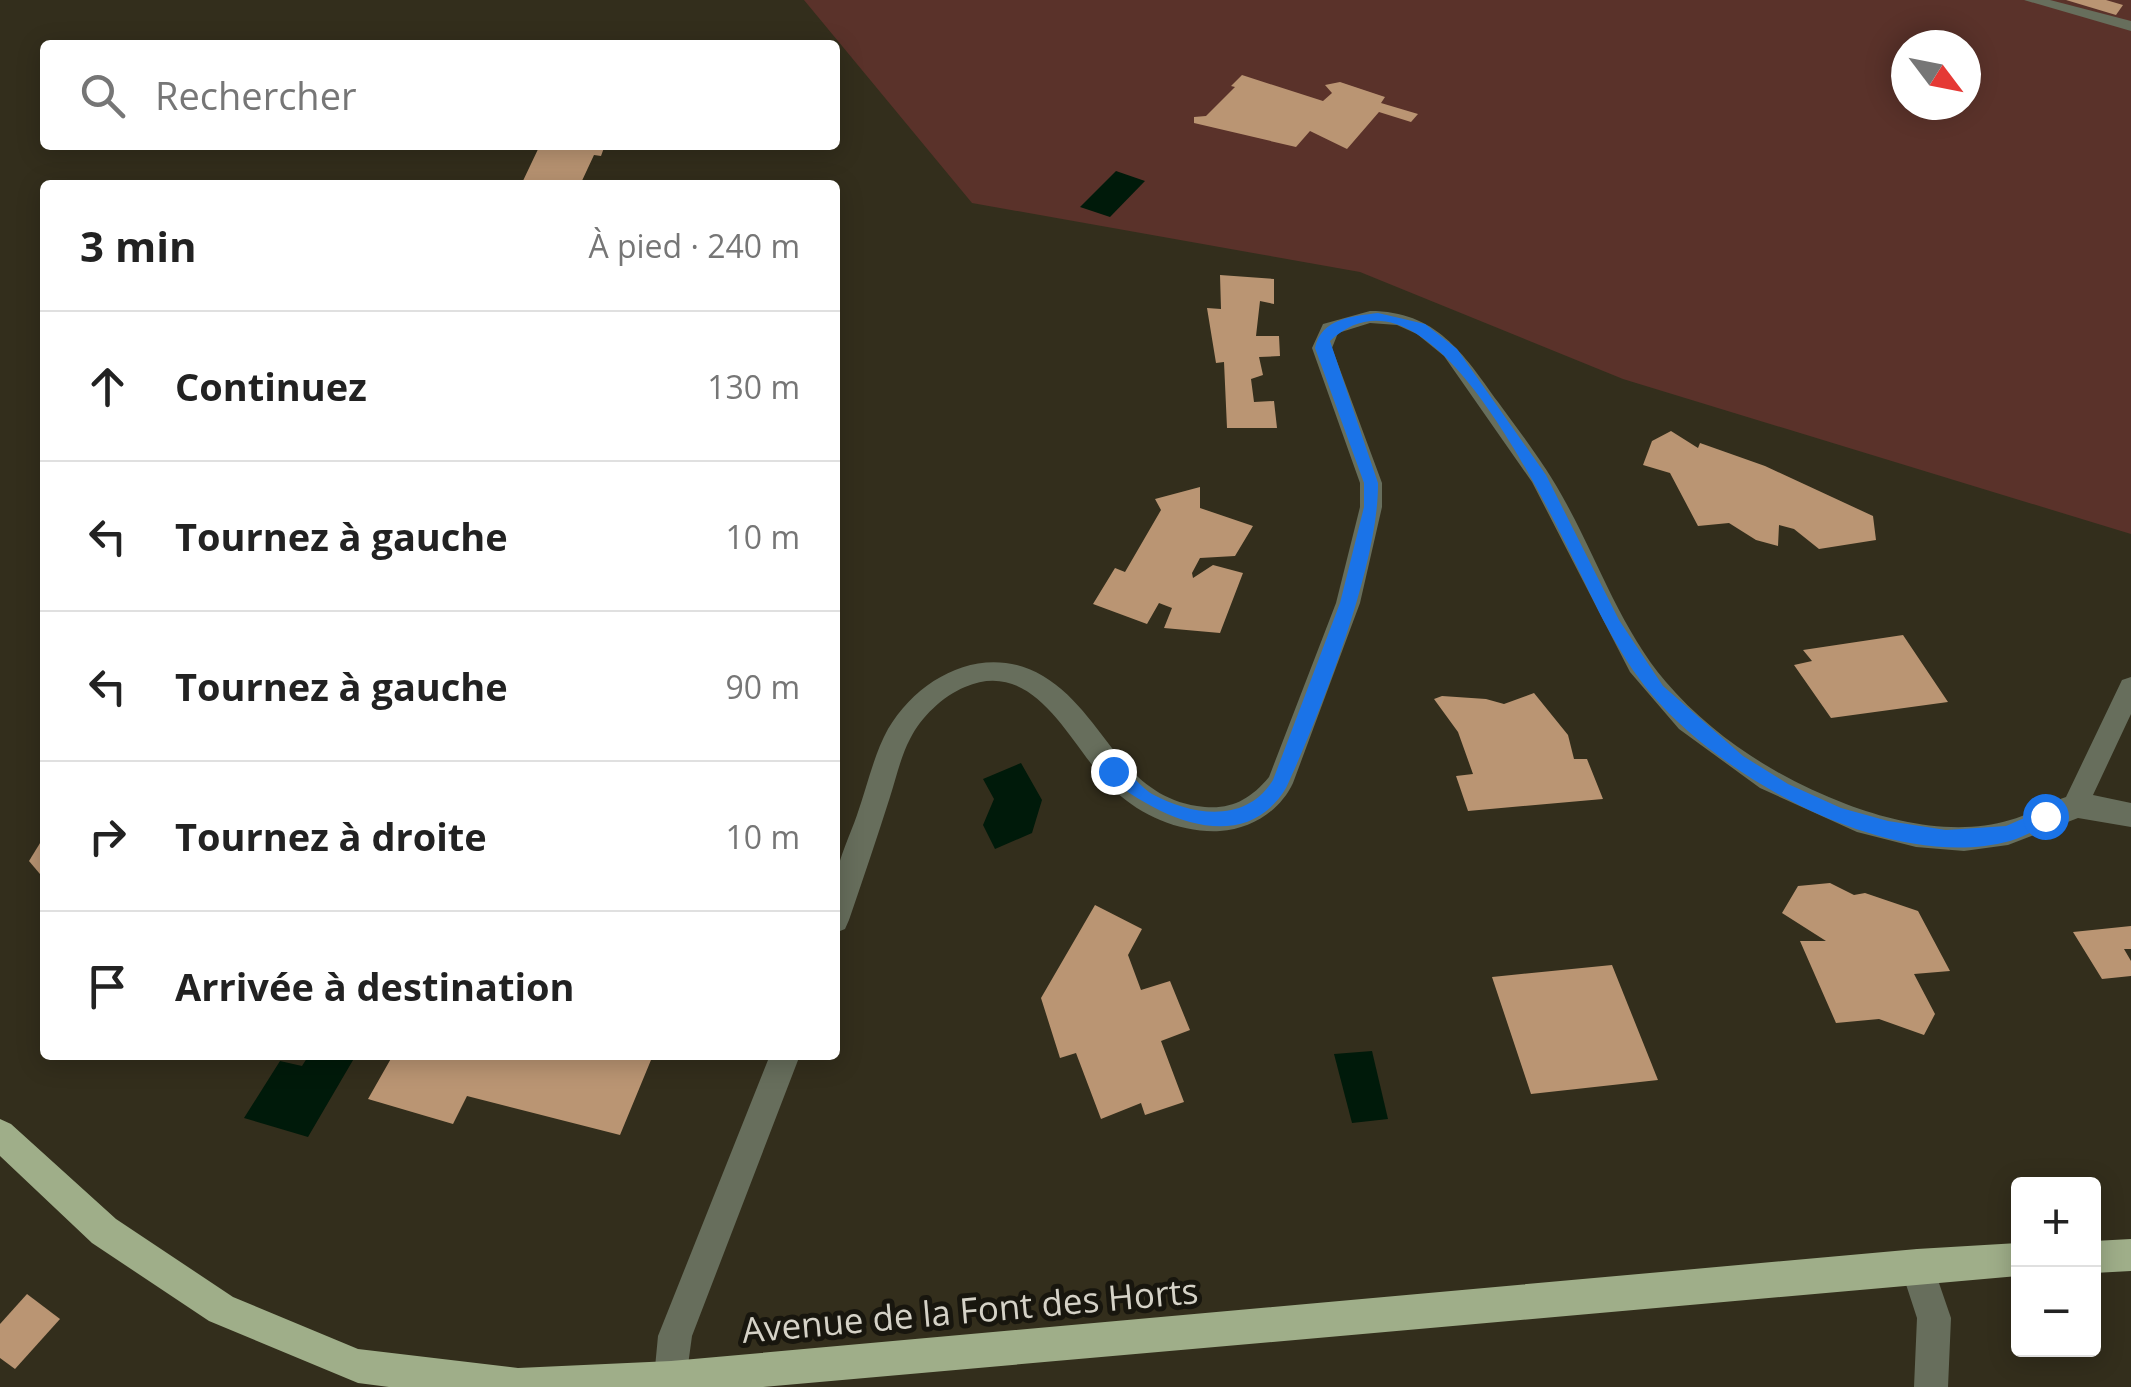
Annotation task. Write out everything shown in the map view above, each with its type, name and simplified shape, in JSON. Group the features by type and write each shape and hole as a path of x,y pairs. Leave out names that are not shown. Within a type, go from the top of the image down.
{"main road":[{"name":"Avenue de la Font des Horts","path":"0,1135 104,1231 221,1308 358,1366 518,1385 671,1378 2011,1260"},
{"path":"2101,1257 2131,1255"}],"street":[{"path":"2032,0 2131,26"},
{"path":"840,905 898,735 915,708 936,688 960,676 983,672 1035,683 1058,702 1127,786 1148,800 1220,822 1243,818 1269,802 1280,783 1348,603 1371,507 1371,483 1322,348 1330,330 1359,316 1421,327 1452,352 1541,478 1613,624 1658,690 1738,761 1782,789 1838,814 1888,829 1946,838 2008,834 2074,806 2131,814"},
{"path":"2074,806 2131,687"},
{"path":"671,1378 674,1336 783,1060"},
{"path":"1917,1266 1934,1318 1931,1387"}],"shaded area":[{"path":"804,0 2131,0 2131,534 1623,379 1360,272 972,203"},
{"path":"1116,171 1145,181 1110,217 1080,207"},
{"path":"1021,763 1042,800 1032,833 995,849 983,825 994,799 983,779"},
{"path":"1372,1051 1388,1119 1352,1123 1334,1054"},
{"path":"306,1060 353,1060 308,1137 244,1118 280,1061 302,1066"}],"building":[{"path":"2066,0 2106,0 2123,5 2116,15"},
{"path":"1242,75 1323,101 1332,93 1325,85 1340,82 1385,97 1381,103 1418,114 1411,122 1379,112 1347,149 1310,131 1296,147 1194,123 1194,117 1206,116"},
{"path":"538,150 603,150 601,156 594,155 582,180 523,180"},
{"path":"1220,275 1274,279 1274,304 1260,301 1256,336 1279,336 1280,356 1259,357 1263,375 1251,379 1254,402 1274,401 1277,428 1227,428 1224,362 1216,363 1207,308 1221,309"},
{"path":"1671,431 1698,448 1700,443 1765,466 1873,516 1876,540 1819,549 1794,529 1779,525 1778,546 1756,540 1729,523 1698,526 1670,473 1643,465 1652,441"},
{"path":"1200,487 1200,508 1253,526 1235,556 1200,558 1192,573 1193,578 1213,565 1243,573 1220,633 1164,628 1172,608 1159,603 1147,624 1093,604 1115,568 1125,572 1161,510 1155,499"},
{"path":"1903,635 1948,702 1831,718 1794,665 1812,661 1803,650"},
{"path":"1534,693 1568,735 1574,759 1587,759 1603,799 1468,811 1456,776 1473,774 1458,732 1434,699 1486,699 1504,704"},
{"path":"40,843 40,874 29,861"},
{"path":"1830,883 1854,895 1865,893 1918,911 1950,971 1914,974 1935,1014 1924,1035 1879,1019 1836,1023 1800,941 1826,941 1782,913 1798,886"},
{"path":"1095,905 1142,929 1128,955 1141,990 1170,981 1190,1030 1161,1041 1184,1102 1145,1115 1141,1103 1101,1119 1076,1053 1060,1058 1041,998"},
{"path":"2131,926 2131,949 2124,949 2131,961 2131,976 2102,979 2073,932"},
{"path":"1612,965 1658,1080 1531,1094 1492,977"},
{"path":"390,1060 651,1060 620,1135 467,1096 453,1124 368,1099"},
{"path":"27,1294 60,1319 15,1369 0,1358 0,1324"}],"route":[{"path":"1113,771 1148,800 1188,816 1220,822 1243,818 1269,802 1280,783 1348,603 1371,507 1371,483 1322,348 1330,330 1359,316 1400,320 1421,327 1452,352 1541,478 1613,624 1658,690 1738,761 1782,789 1838,814 1888,829 1946,838 2008,834 2045,816"}]}
